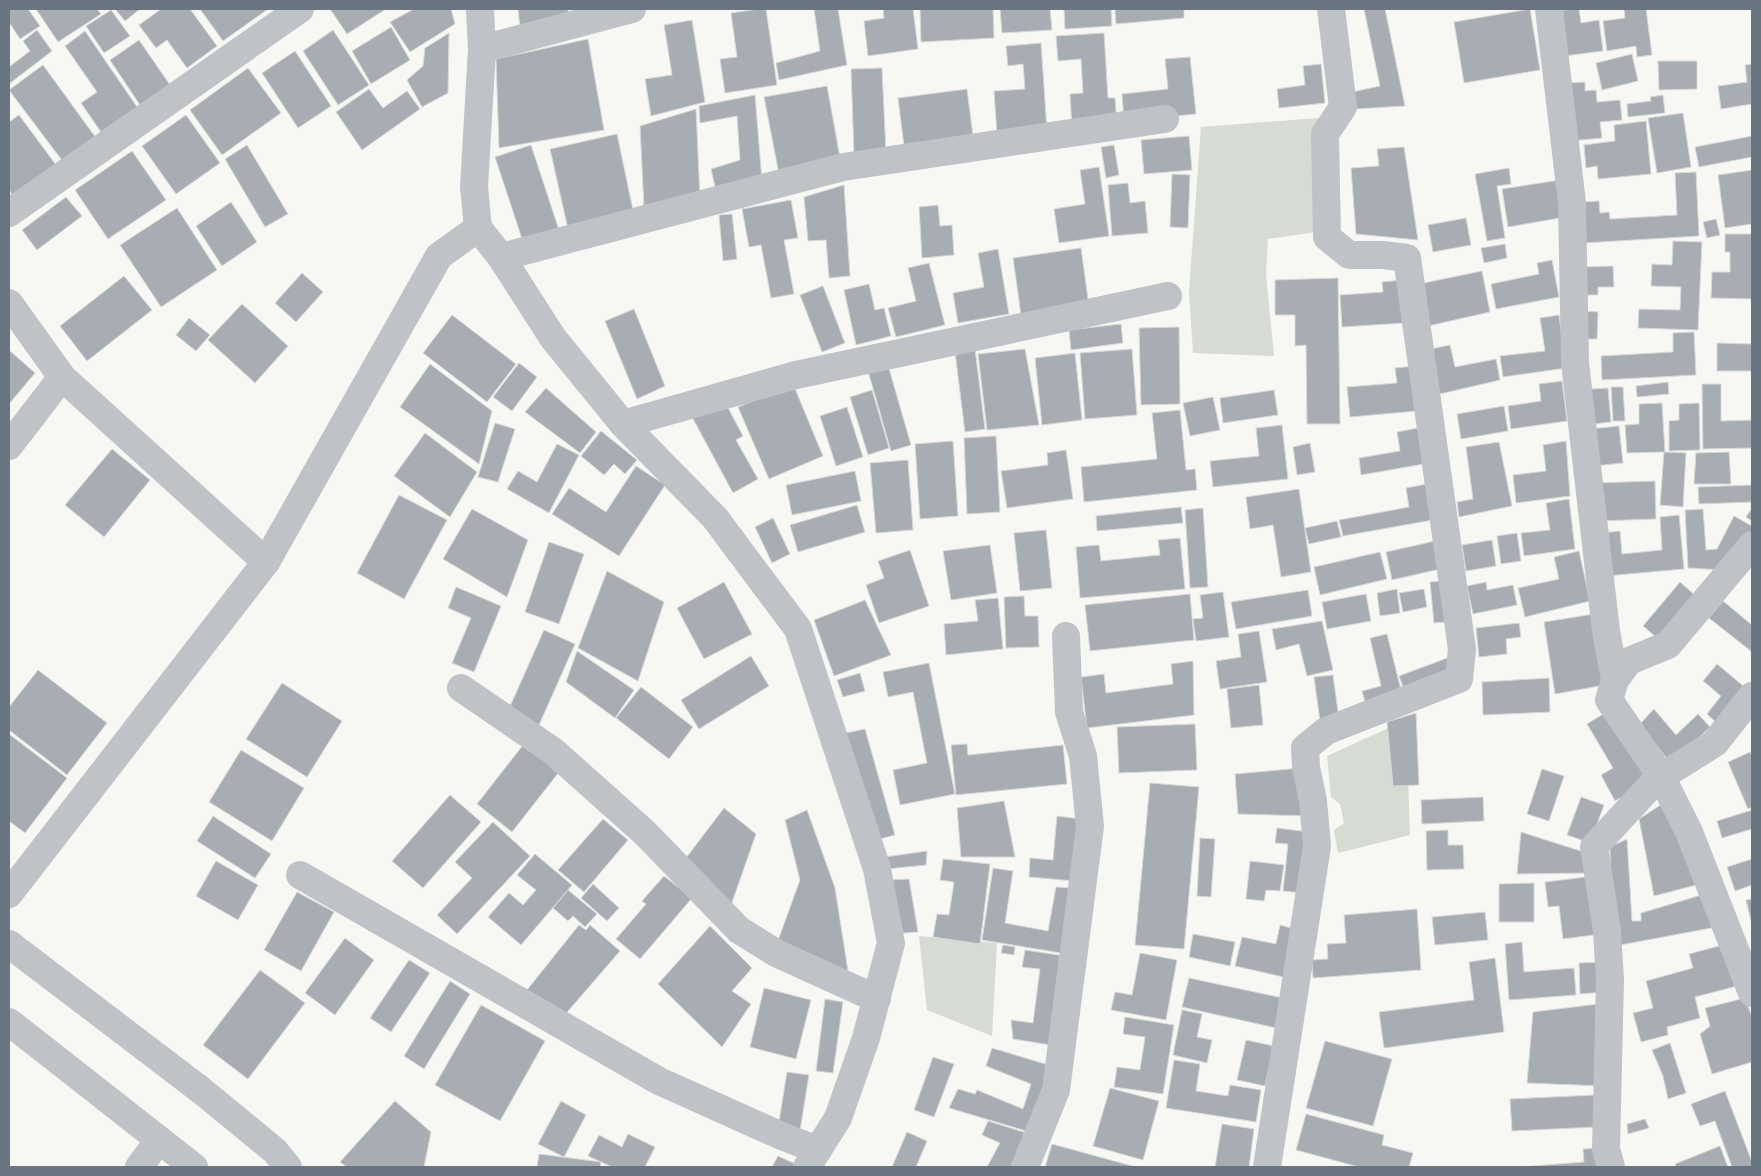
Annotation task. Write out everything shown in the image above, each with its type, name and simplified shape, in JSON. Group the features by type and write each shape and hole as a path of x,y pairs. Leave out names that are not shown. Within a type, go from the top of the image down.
{"street":[{"path":"9,213 300,9"},
{"path":"300,875 659,1081 784,1137 813,1158 838,1118 866,1038 891,943 877,870 798,629 715,518 624,424 553,338 501,257 478,228 474,187 482,49 480,9"},
{"path":"482,49 632,9"},
{"path":"1267,1167 1317,846 1313,800 1306,767 1305,748 1326,731 1459,679 1462,649 1407,258 1383,255 1349,256 1327,237 1325,134 1343,107 1331,9"},
{"path":"1549,9 1572,203 1575,363 1606,631 1615,680"},
{"path":"501,257 842,166 1164,119"},
{"path":"9,894 266,562 439,256 478,228"},
{"path":"624,424 796,375 1168,296"},
{"path":"9,303 62,377 266,562"},
{"path":"9,446 62,377"},
{"path":"1752,545 1668,645 1629,661 1615,680 1609,700 1661,776 1689,832 1752,993"},
{"path":"1025,1167 1056,1090 1090,826 1083,756 1069,712 1066,636"},
{"path":"461,688 553,751 645,832 739,930 776,953 877,999"},
{"path":"1611,1167 1606,1150 1609,960 1607,930 1594,847 1661,776 1714,742 1752,696"},
{"path":"9,944 202,1091 275,1151 288,1167"},
{"path":"9,1022 194,1167"},
{"path":"139,1167 160,1140"}],"shaded area":[{"path":"1319,118 1320,229 1310,233 1268,239 1266,274 1274,356 1193,353 1189,292 1201,127"},
{"path":"1406,720 1410,835 1338,853 1334,830 1344,823 1340,804 1331,797 1327,756"},
{"path":"919,936 997,943 992,1036 927,1010"}],"building":[{"path":"9,9 28,9 40,26 20,39 9,22"},
{"path":"36,9 97,9 101,14 58,42"},
{"path":"115,9 140,9 125,21"},
{"path":"161,9 190,9 217,46 187,68 167,40 156,48 139,25"},
{"path":"200,9 268,9 223,41"},
{"path":"330,9 386,9 347,34"},
{"path":"414,9 451,9 455,24 410,52 390,22"},
{"path":"518,9 568,9 569,22 520,28"},
{"path":"766,9 777,85 725,93 720,59 737,57 731,13"},
{"path":"814,9 838,9 847,65 779,80 776,63 820,51"},
{"path":"883,9 913,9 918,49 868,56 864,21 884,18"},
{"path":"920,9 993,9 994,38 921,42"},
{"path":"1000,9 1050,9 1052,30 1002,33"},
{"path":"1064,9 1111,9 1112,26 1065,29"},
{"path":"1115,9 1184,9 1184,18 1116,24"},
{"path":"1364,9 1385,9 1405,106 1355,109 1352,92 1380,86"},
{"path":"1530,9 1540,70 1464,83 1454,22"},
{"path":"1579,9 1581,23 1599,20 1603,51 1564,56 1557,11"},
{"path":"1624,9 1646,9 1652,55 1637,57 1636,46 1607,51 1603,21 1625,18"},
{"path":"111,10 130,36 104,53 86,26"},
{"path":"692,20 705,102 651,116 645,79 672,75 664,25"},
{"path":"391,27 410,60 371,84 352,51"},
{"path":"37,30 52,51 9,84 9,67 30,51 23,41"},
{"path":"333,30 369,85 338,105 303,51"},
{"path":"85,31 137,107 101,132 81,103 97,92 65,46"},
{"path":"449,33 448,93 422,107 407,80 423,66 425,48"},
{"path":"1104,33 1108,98 1115,98 1117,125 1072,128 1070,94 1083,93 1081,59 1058,61 1056,36"},
{"path":"588,39 604,130 499,148 496,59"},
{"path":"139,40 170,85 140,105 110,60"},
{"path":"1041,43 1047,131 997,135 994,91 1025,89 1023,64 1008,66 1006,46"},
{"path":"295,51 331,106 298,128 262,73"},
{"path":"1632,54 1638,81 1602,90 1596,63"},
{"path":"1190,57 1196,114 1124,121 1122,94 1168,89 1165,59"},
{"path":"1658,61 1697,61 1697,89 1659,90"},
{"path":"1321,64 1325,103 1279,108 1277,89 1305,85 1303,66"},
{"path":"1752,64 1752,104 1721,109 1718,86 1747,82 1745,65"},
{"path":"43,65 96,138 64,163 9,90"},
{"path":"248,68 281,113 222,155 190,110"},
{"path":"882,68 886,153 854,154 851,69"},
{"path":"1585,82 1585,91 1596,90 1597,102 1620,100 1622,120 1600,122 1602,138 1570,141 1566,83"},
{"path":"827,86 841,163 779,174 764,97"},
{"path":"369,89 383,108 407,91 420,109 362,150 336,112"},
{"path":"967,89 973,136 904,146 898,98"},
{"path":"755,95 762,181 716,191 711,169 740,160 737,116 700,123 699,106"},
{"path":"1663,95 1665,113 1628,117 1627,104 1651,101 1650,97"},
{"path":"696,109 700,198 644,208 640,126"},
{"path":"1683,113 1691,167 1657,173 1648,118"},
{"path":"19,115 59,169 16,200 9,190 9,122"},
{"path":"186,115 220,163 176,194 142,146"},
{"path":"1646,121 1651,174 1598,179 1597,166 1586,168 1584,145 1615,141 1614,125"},
{"path":"617,134 634,215 568,229 550,149"},
{"path":"1189,136 1192,170 1144,174 1141,140"},
{"path":"1752,136 1752,157 1699,167 1695,147"},
{"path":"247,145 288,214 265,227 225,159"},
{"path":"531,145 559,230 523,242 495,157"},
{"path":"1114,145 1119,175 1106,178 1101,147"},
{"path":"1404,147 1418,240 1356,234 1351,168 1379,166 1377,149"},
{"path":"132,151 166,200 108,239 75,190"},
{"path":"1099,167 1109,236 1059,243 1054,209 1085,204 1080,170"},
{"path":"1509,168 1511,184 1497,186 1505,238 1487,241 1475,174"},
{"path":"1752,170 1752,224 1725,228 1718,175"},
{"path":"1696,172 1699,236 1584,243 1582,202 1599,201 1600,213 1609,212 1610,219 1677,215 1675,173"},
{"path":"1172,174 1190,175 1188,228 1170,227"},
{"path":"1560,180 1566,217 1508,227 1502,189"},
{"path":"1128,183 1130,203 1145,201 1148,233 1112,236 1108,185"},
{"path":"844,185 850,276 829,278 826,240 808,241 804,197"},
{"path":"66,197 82,216 37,250 22,230"},
{"path":"791,200 798,238 784,240 794,294 771,298 761,245 749,247 742,209"},
{"path":"231,202 257,242 222,266 196,226"},
{"path":"938,205 940,226 952,225 954,255 922,258 919,207"},
{"path":"177,208 217,270 161,307 120,245"},
{"path":"732,214 737,259 723,261 719,215"},
{"path":"1466,218 1471,245 1433,252 1428,225"},
{"path":"1716,219 1720,235 1707,238 1703,222"},
{"path":"1725,234 1752,234 1752,299 1711,298 1712,272 1730,272 1730,252 1725,252"},
{"path":"1673,241 1702,242 1698,330 1638,328 1639,309 1680,310 1681,287 1651,286 1652,264 1672,265"},
{"path":"1505,244 1507,258 1484,263 1481,248"},
{"path":"1081,248 1089,306 1021,315 1013,258"},
{"path":"998,249 1009,314 958,323 953,293 984,287 978,253"},
{"path":"1552,260 1559,297 1496,309 1491,284 1539,274 1537,263"},
{"path":"929,263 945,325 896,337 888,308 916,301 908,268"},
{"path":"1613,266 1614,287 1598,287 1598,295 1583,295 1582,267"},
{"path":"1482,271 1490,312 1428,326 1419,284"},
{"path":"302,273 323,292 296,322 275,303"},
{"path":"124,276 152,310 87,361 60,326"},
{"path":"1338,278 1340,424 1307,424 1306,345 1295,346 1295,315 1275,315 1275,280"},
{"path":"1402,280 1405,323 1342,327 1340,295 1383,292 1382,282"},
{"path":"869,284 875,310 884,308 891,336 856,345 844,290"},
{"path":"823,286 845,343 822,352 800,295"},
{"path":"242,304 288,346 255,383 208,340"},
{"path":"634,309 665,386 637,399 605,321"},
{"path":"1583,311 1598,312 1597,339 1582,339"},
{"path":"452,315 516,364 487,402 423,353"},
{"path":"1559,315 1566,368 1503,377 1500,356 1545,351 1540,318"},
{"path":"189,318 210,335 196,351 176,335"},
{"path":"1121,324 1123,343 1071,350 1069,330"},
{"path":"1179,327 1180,404 1141,405 1139,328"},
{"path":"1694,332 1696,375 1602,380 1601,356 1673,352 1673,333"},
{"path":"1717,343 1752,344 1752,371 1717,371"},
{"path":"1450,345 1455,367 1496,359 1500,380 1440,394 1431,349"},
{"path":"975,349 985,429 965,432 955,352"},
{"path":"1025,349 1039,425 987,430 978,354"},
{"path":"1132,349 1137,415 1085,419 1080,353"},
{"path":"9,350 35,373 9,404"},
{"path":"1075,353 1082,420 1042,425 1035,358"},
{"path":"519,363 537,377 512,411 493,397"},
{"path":"430,364 492,411 479,464 400,407"},
{"path":"888,365 911,445 891,451 868,371"},
{"path":"1414,366 1417,411 1350,417 1347,387 1397,383 1395,368"},
{"path":"1562,381 1567,421 1511,429 1508,406 1541,401 1539,384"},
{"path":"1668,382 1669,394 1637,397 1636,386"},
{"path":"793,384 823,456 769,479 738,407"},
{"path":"1702,384 1721,384 1721,421 1752,420 1752,448 1703,449"},
{"path":"1611,387 1623,387 1625,421 1613,421"},
{"path":"546,388 596,432 580,453 525,412"},
{"path":"1608,388 1611,422 1593,424 1591,389"},
{"path":"872,390 889,448 868,455 850,397"},
{"path":"1274,390 1278,415 1223,423 1220,398"},
{"path":"1213,397 1220,430 1190,436 1183,403"},
{"path":"725,402 743,436 736,440 758,479 733,493 691,415"},
{"path":"1662,403 1665,452 1627,453 1625,425 1639,424 1639,404"},
{"path":"1699,403 1700,450 1669,451 1669,421 1679,420 1679,404"},
{"path":"1504,406 1508,431 1461,439 1457,414"},
{"path":"847,407 863,457 836,466 820,416"},
{"path":"1180,410 1186,470 1195,469 1197,490 1084,502 1081,467 1157,459 1152,413"},
{"path":"495,423 515,429 498,482 478,477"},
{"path":"1282,425 1288,479 1213,487 1210,461 1259,456 1256,428"},
{"path":"1619,426 1623,463 1594,466 1590,429"},
{"path":"1418,428 1424,464 1361,475 1359,458 1400,451 1397,432"},
{"path":"601,431 637,460 625,474 614,464 604,475 581,456"},
{"path":"425,433 477,472 450,517 394,476"},
{"path":"996,436 1000,512 967,514 964,438"},
{"path":"953,441 958,516 920,519 915,444"},
{"path":"1566,441 1570,496 1516,503 1513,475 1546,471 1543,445"},
{"path":"1499,442 1512,506 1459,517 1457,502 1473,499 1466,447"},
{"path":"1310,443 1315,472 1297,475 1293,447"},
{"path":"557,444 579,455 549,513 507,489 518,471 537,482"},
{"path":"112,449 150,480 104,537 65,505"},
{"path":"1066,450 1073,499 1007,508 1001,471 1048,465 1047,453"},
{"path":"1664,452 1686,453 1683,507 1660,505"},
{"path":"1729,452 1731,484 1694,484 1696,453"},
{"path":"908,460 913,530 876,533 870,463"},
{"path":"636,466 665,485 619,556 552,514 569,488 606,512"},
{"path":"855,471 861,501 792,515 786,485"},
{"path":"1655,481 1656,519 1597,521 1595,483"},
{"path":"1427,484 1433,520 1343,536 1339,520 1409,507 1406,488"},
{"path":"1752,485 1752,502 1699,504 1698,487"},
{"path":"1299,489 1311,572 1281,577 1273,525 1250,529 1246,497"},
{"path":"399,495 447,520 404,599 357,573"},
{"path":"1569,499 1575,549 1524,556 1521,533 1550,530 1546,503"},
{"path":"857,505 865,532 798,552 790,525"},
{"path":"1181,507 1183,523 1097,531 1096,516"},
{"path":"1203,508 1208,587 1190,588 1185,510"},
{"path":"1752,508 1752,521 1746,517"},
{"path":"472,509 528,540 507,597 443,559"},
{"path":"1703,509 1706,550 1717,549 1734,516 1752,526 1752,531 1724,570 1688,568 1685,510"},
{"path":"1679,515 1684,569 1606,576 1602,533 1620,531 1622,554 1662,550 1660,517"},
{"path":"773,518 790,554 772,563 755,527"},
{"path":"1337,521 1341,537 1309,544 1305,528"},
{"path":"1046,530 1052,588 1020,591 1014,533"},
{"path":"1517,533 1521,561 1501,564 1497,536"},
{"path":"1180,538 1185,589 1080,598 1076,547 1099,545 1101,561 1160,555 1158,540"},
{"path":"1492,540 1496,566 1466,571 1462,545"},
{"path":"1435,541 1440,569 1392,580 1386,552"},
{"path":"549,542 584,554 559,624 525,612"},
{"path":"990,545 997,593 951,600 943,551"},
{"path":"910,550 929,606 879,623 866,585 884,578 878,561"},
{"path":"1579,551 1590,601 1525,617 1518,588 1559,579 1554,557"},
{"path":"1380,552 1387,579 1320,595 1314,567"},
{"path":"607,571 664,602 638,681 578,648"},
{"path":"1441,581 1445,622 1434,623 1430,582"},
{"path":"724,582 752,634 704,659 677,608"},
{"path":"1486,582 1487,590 1513,585 1517,605 1473,614 1467,586"},
{"path":"1680,582 1698,598 1662,642 1643,626"},
{"path":"456,587 501,606 474,672 452,663 471,618 448,608"},
{"path":"1397,589 1400,613 1380,616 1377,593"},
{"path":"1424,589 1427,607 1403,612 1399,593"},
{"path":"1308,590 1312,616 1236,629 1231,602"},
{"path":"1223,592 1229,637 1196,641 1193,619 1203,618 1200,595"},
{"path":"1190,594 1194,640 1090,651 1085,605"},
{"path":"1366,594 1371,621 1327,629 1322,602"},
{"path":"1024,596 1025,616 1038,616 1039,647 1006,648 1004,597"},
{"path":"998,598 1003,649 946,655 944,624 978,621 975,600"},
{"path":"865,600 891,655 834,676 814,620"},
{"path":"1723,601 1752,625 1752,652 1709,618"},
{"path":"1594,614 1605,685 1555,694 1544,622"},
{"path":"1322,621 1333,670 1307,676 1299,644 1276,650 1272,629"},
{"path":"1519,623 1521,637 1506,639 1507,654 1479,657 1476,628"},
{"path":"544,630 575,644 539,725 508,711"},
{"path":"1259,631 1267,682 1220,689 1216,661 1241,657 1238,634"},
{"path":"1387,634 1402,694 1367,709 1362,691 1381,686 1370,638"},
{"path":"577,651 634,690 615,718 566,682"},
{"path":"751,656 769,686 699,729 681,700"},
{"path":"1450,657 1457,676 1406,695 1399,676"},
{"path":"1193,661 1194,715 1087,728 1081,677 1104,674 1106,693 1173,684 1171,664"},
{"path":"929,663 955,794 900,805 893,770 927,763 913,692 888,697 883,672"},
{"path":"1717,664 1748,690 1718,724 1707,714 1721,696 1703,681"},
{"path":"38,670 107,723 67,775 9,730 9,707"},
{"path":"860,673 865,691 843,697 837,680"},
{"path":"1333,675 1339,719 1320,721 1314,677"},
{"path":"1549,678 1550,712 1483,715 1482,682"},
{"path":"282,683 342,721 307,777 246,739"},
{"path":"1259,685 1263,725 1231,728 1227,689"},
{"path":"641,687 693,727 669,759 616,718"},
{"path":"1654,709 1676,735 1698,714 1710,727 1674,761 1668,760 1640,724"},
{"path":"1608,711 1648,781 1615,801 1601,775 1613,768 1587,724"},
{"path":"1416,713 1419,785 1393,786 1387,722"},
{"path":"1195,724 1197,770 1119,773 1117,727"},
{"path":"865,729 895,835 876,840 846,733"},
{"path":"9,734 67,778 25,833 9,821"},
{"path":"967,744 968,755 1063,745 1067,784 956,795 951,745"},
{"path":"523,745 559,772 512,832 477,804"},
{"path":"241,750 304,788 272,841 209,802"},
{"path":"1750,752 1752,757 1752,807 1748,809 1728,762"},
{"path":"1301,768 1309,816 1238,814 1235,774"},
{"path":"1542,769 1564,776 1549,821 1527,814"},
{"path":"1150,783 1199,787 1184,949 1135,945"},
{"path":"450,795 481,822 423,888 392,861"},
{"path":"1483,797 1484,821 1422,824 1421,800"},
{"path":"1581,797 1604,805 1590,843 1567,835"},
{"path":"1668,800 1704,883 1654,896 1639,819"},
{"path":"1004,801 1015,857 961,857 957,808"},
{"path":"724,808 756,834 729,911 686,858"},
{"path":"807,810 835,888 848,971 776,946 800,880 785,820"},
{"path":"1752,810 1752,829 1722,838 1717,821"},
{"path":"213,816 271,854 255,878 197,841"},
{"path":"1057,816 1080,819 1075,881 1029,877 1030,858 1053,860"},
{"path":"603,819 628,840 584,892 558,870"},
{"path":"493,822 530,856 457,934 437,915 472,878 455,862"},
{"path":"1277,828 1309,832 1302,893 1283,891 1288,844 1275,843"},
{"path":"1448,830 1448,845 1463,845 1464,869 1427,870 1426,831"},
{"path":"1521,832 1587,853 1587,873 1517,874"},
{"path":"1200,838 1215,839 1211,897 1197,896"},
{"path":"1627,839 1632,921 1641,921 1641,913 1708,893 1722,926 1615,946 1611,902 1610,847"},
{"path":"927,851 926,865 887,869 885,857"},
{"path":"535,854 572,885 521,945 488,917 509,893 523,905 536,890 517,875"},
{"path":"943,859 990,864 980,944 933,937 937,914 949,915 954,882 940,880"},
{"path":"1752,859 1752,885 1735,891 1727,867"},
{"path":"216,861 258,885 238,920 196,896"},
{"path":"1250,861 1284,865 1280,891 1266,890 1264,901 1246,899"},
{"path":"993,868 1013,871 1005,923 1048,931 1056,887 1073,888 1067,954 982,940"},
{"path":"664,876 692,898 640,959 616,939 646,904 642,901"},
{"path":"1594,876 1601,934 1563,939 1559,906 1548,907 1545,882"},
{"path":"909,879 918,932 903,933 890,880"},
{"path":"1534,883 1534,922 1499,922 1499,884"},
{"path":"593,884 619,908 607,921 581,898"},
{"path":"568,890 597,914 585,927 573,916 568,921 553,908"},
{"path":"297,892 334,912 301,971 264,950"},
{"path":"1752,899 1752,925 1746,900"},
{"path":"1417,909 1421,970 1313,978 1312,960 1328,959 1327,944 1346,943 1344,915"},
{"path":"1485,912 1488,940 1435,945 1432,917"},
{"path":"579,925 586,930 590,925 620,951 562,1018 527,990"},
{"path":"1280,925 1298,930 1288,978 1235,966 1242,937 1276,944"},
{"path":"710,926 752,968 732,991 751,1004 722,1047 658,984"},
{"path":"1193,934 1235,942 1230,966 1189,957"},
{"path":"345,938 374,960 335,1015 305,993"},
{"path":"1522,942 1524,972 1574,968 1576,995 1509,1000 1505,944"},
{"path":"1730,943 1741,985 1695,997 1700,1018 1667,1027 1668,1035 1641,1042 1633,1013 1653,1008 1646,981 1693,968 1689,954"},
{"path":"1003,945 1015,947 1014,955 1001,953"},
{"path":"1025,950 1065,956 1057,1046 1013,1039 1011,1020 1033,1023 1040,969 1022,967"},
{"path":"1140,953 1177,960 1166,1020 1111,1010 1115,992 1132,995"},
{"path":"1495,958 1504,1032 1384,1048 1379,1012 1474,1000 1469,962"},
{"path":"409,960 430,973 391,1032 370,1018"},
{"path":"1603,962 1604,992 1580,994 1579,963"},
{"path":"260,970 305,1003 248,1079 203,1045"},
{"path":"1189,978 1283,998 1276,1028 1182,1007"},
{"path":"450,981 470,994 424,1069 404,1056"},
{"path":"764,988 811,1000 796,1059 750,1047"},
{"path":"1745,998 1752,1017 1752,1062 1712,1074 1700,1034 1710,1026 1705,1008"},
{"path":"825,999 843,1002 833,1073 816,1071"},
{"path":"1598,1004 1602,1086 1527,1083 1533,1012"},
{"path":"481,1005 545,1041 500,1121 435,1085"},
{"path":"1182,1010 1202,1014 1197,1037 1212,1040 1207,1063 1173,1055"},
{"path":"1125,1017 1174,1025 1163,1094 1114,1087 1117,1067 1140,1070 1145,1037 1123,1034"},
{"path":"1246,1040 1274,1046 1265,1086 1237,1080"},
{"path":"1325,1041 1392,1059 1373,1126 1306,1108"},
{"path":"1670,1043 1686,1093 1668,1099 1663,1076 1652,1050"},
{"path":"992,1048 1052,1066 1033,1133 949,1108 958,1089 975,1094 977,1090 1023,1109 1031,1084 986,1066"},
{"path":"933,1057 954,1064 934,1117 914,1110"},
{"path":"1174,1060 1200,1064 1196,1091 1228,1096 1230,1085 1261,1090 1256,1122 1166,1108"},
{"path":"787,1072 809,1075 799,1137 777,1134"},
{"path":"1110,1088 1159,1101 1143,1160 1093,1146"},
{"path":"1725,1091 1752,1162 1752,1167 1732,1167 1715,1121 1700,1126 1691,1104"},
{"path":"1595,1095 1596,1127 1512,1131 1510,1099"},
{"path":"395,1101 431,1132 424,1167 347,1167 340,1162"},
{"path":"561,1101 586,1115 564,1157 538,1144"},
{"path":"1306,1114 1384,1135 1382,1145 1413,1153 1409,1167 1359,1167 1296,1150"},
{"path":"1645,1119 1649,1128 1628,1134 1627,1124"},
{"path":"988,1121 1033,1135 1018,1167 987,1167 1000,1143 982,1135"},
{"path":"1222,1124 1254,1129 1249,1167 1215,1167"},
{"path":"907,1132 927,1141 916,1167 892,1167"},
{"path":"628,1134 655,1147 645,1167 612,1167 588,1156 599,1135 622,1147"},
{"path":"1052,1144 1136,1167 1045,1167"},
{"path":"1720,1146 1728,1167 1676,1167 1675,1164"},
{"path":"1602,1148 1603,1167 1519,1167 1584,1162 1583,1149"},
{"path":"539,1154 601,1162 600,1167 537,1167"},
{"path":"778,1156 798,1165 797,1167 772,1167"}]}
